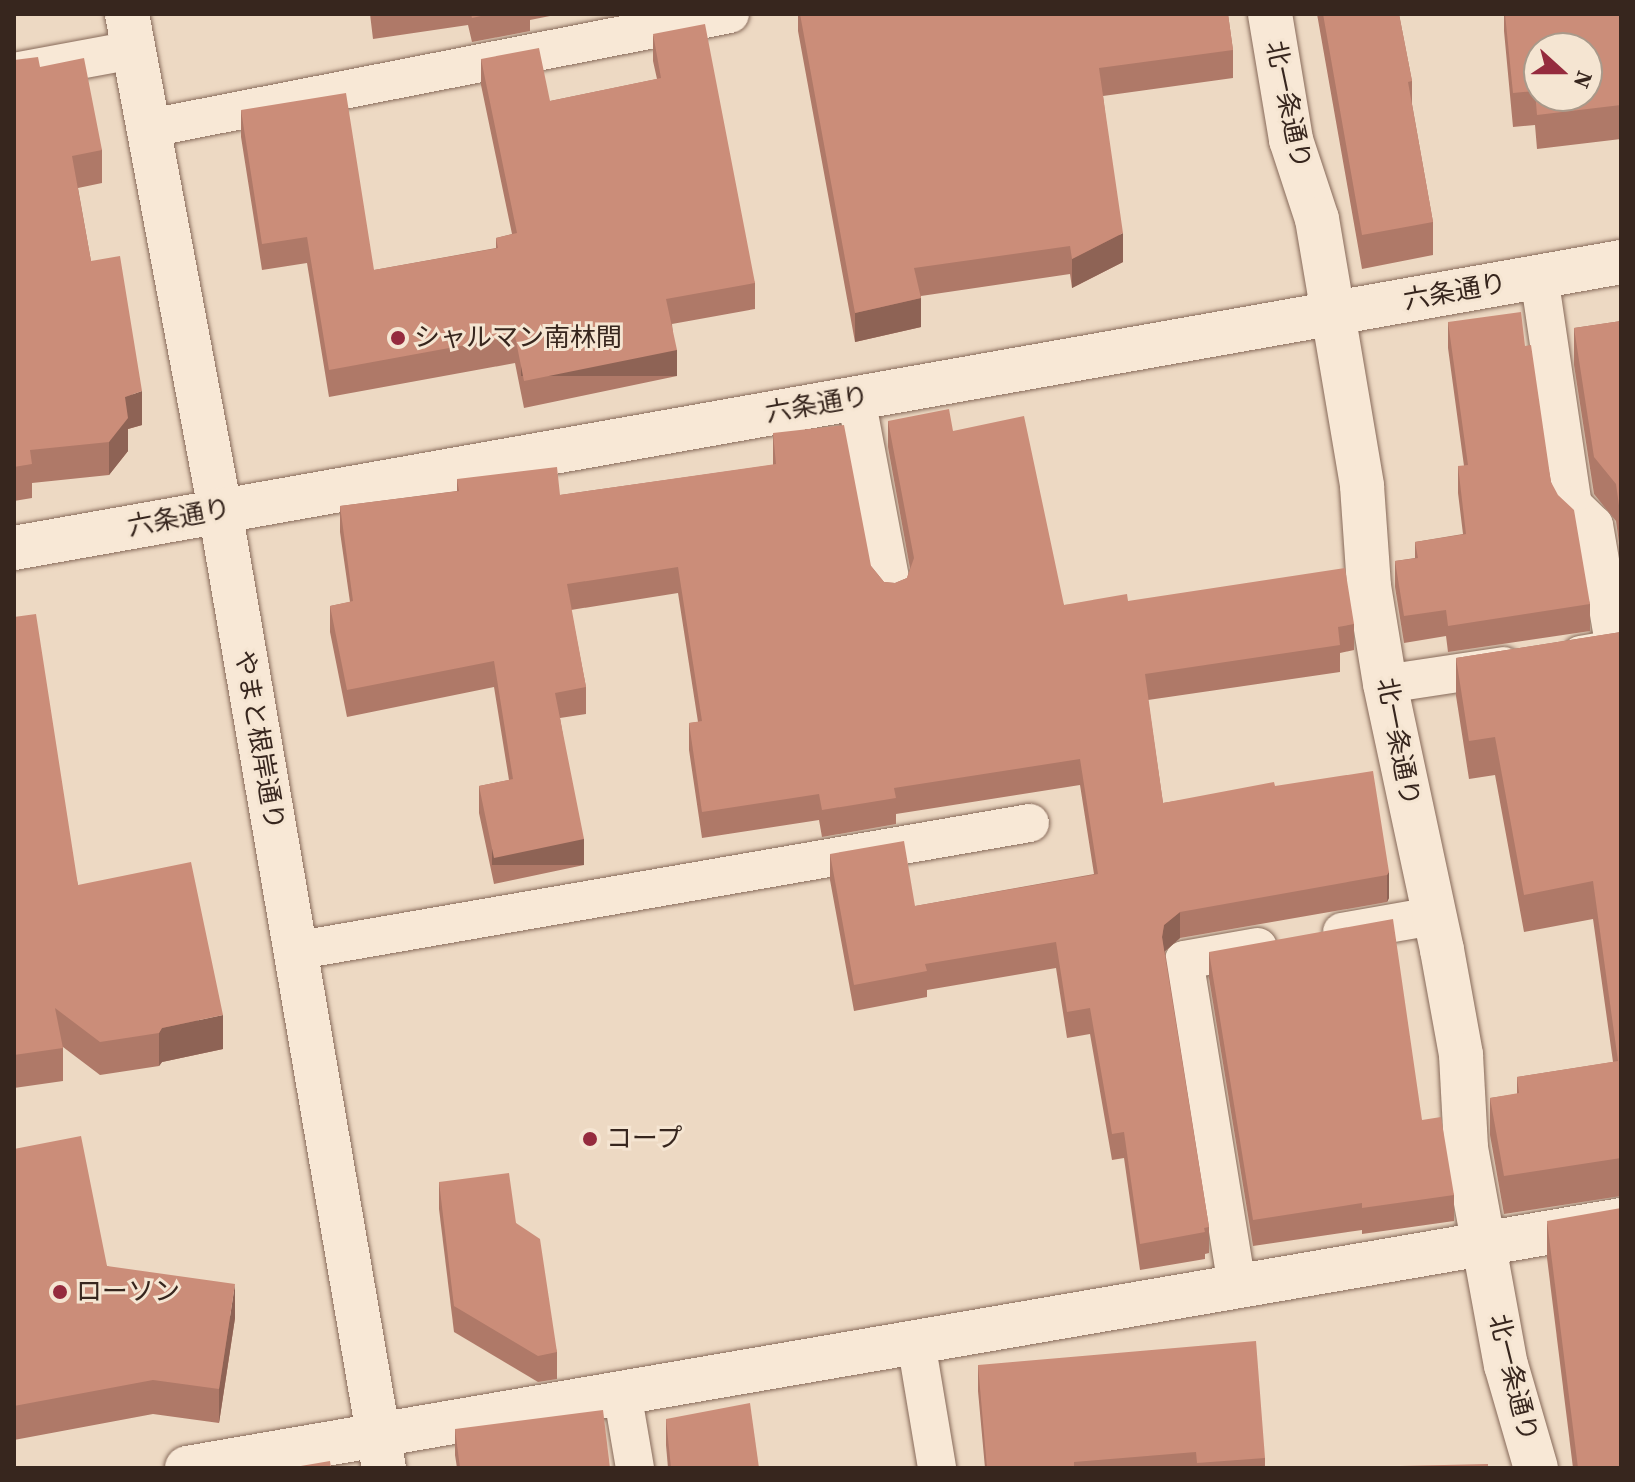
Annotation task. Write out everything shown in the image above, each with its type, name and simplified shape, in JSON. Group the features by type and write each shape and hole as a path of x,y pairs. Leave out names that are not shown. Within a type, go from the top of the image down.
{"street":[{"name":"北一条通り","path":"1270,14 1291,140 1317,219 1362,486 1369,586 1385,684 1461,1055 1466,1148 1506,1365 1536,1468"},
{"name":"やまと根岸通り","path":"130,32 220,510 381,1451"},
{"name":"六条通り","path":"14,548 1621,262"},
{"path":"187,1468 381,1451 622,1392 1621,1220"}],"lane":[{"path":"150,128 730,14"},
{"path":"14,72 130,32"},
{"path":"1385,684 1615,649 1594,525 1573,505 1539,276"},
{"path":"856,398 892,588"},
{"path":"294,951 1030,823"},
{"path":"1237,1286 1184,960 1433,916"},
{"path":"916,1342 937,1468"},
{"path":"622,1392 635,1468"}],"building":[{"path":"800,14 1228,14 1233,50 1099,68 1123,233 1072,259 1070,246 914,268 921,298 855,313"},
{"path":"1323,14 1399,14 1433,222 1362,235"},
{"path":"1505,14 1621,14 1621,105 1603,107 1603,32 1523,32 1523,92 1513,93"},
{"path":"705,24 755,283 666,299 677,350 524,381 515,336 329,370 307,237 262,244 241,110 346,93 374,270 498,248 496,238 517,233 481,59 539,48 550,101 661,78 653,34"},
{"path":"38,57 40,67 84,58 102,150 72,156 91,261 120,256 142,391 125,397 128,418 109,442 30,450 32,464 14,467 14,60"},
{"path":"1521,312 1525,346 1531,345 1551,482 1558,495 1574,510 1590,604 1448,626 1446,610 1404,616 1395,561 1418,558 1415,542 1466,534 1458,466 1468,465 1448,322"},
{"path":"1621,321 1621,520 1616,484 1594,457 1574,328"},
{"path":"949,409 953,431 1024,416 1064,605 1127,594 1128,601 1345,568 1354,624 1338,627 1340,645 1145,674 1163,803 1274,782 1275,786 1373,771 1389,872 1387,875 1180,912 1164,925 1162,937 1209,1227 1204,1228 1205,1232 1140,1244 1124,1132 1112,1134 1090,1008 1067,1012 1056,942 925,964 927,971 854,985 830,854 904,841 915,906 1098,874 1080,759 894,788 896,798 822,810 819,794 702,812 689,723 702,721 678,567 567,584 586,687 555,693 584,839 494,858 479,786 513,779 494,661 347,690 330,606 353,601 340,506 459,491 457,479 557,467 560,495 776,464 773,433 844,425 871,566 884,582 895,583 907,578 914,558 888,421"},
{"path":"36,614 78,885 191,862 223,1015 162,1028 159,1033 100,1042 55,1008 63,1048 14,1055 14,617"},
{"path":"1621,632 1621,1158 1504,1176 1490,1098 1519,1093 1517,1077 1618,1061 1593,881 1524,895 1495,737 1469,741 1456,658"},
{"path":"1393,919 1422,1120 1441,1117 1454,1195 1362,1208 1362,1203 1253,1220 1209,952"},
{"path":"81,1136 107,1266 235,1284 219,1389 153,1380 14,1406 14,1149"},
{"path":"509,1173 516,1223 540,1239 557,1352 538,1356 454,1306 439,1182"},
{"path":"1621,1208 1621,1468 1578,1468 1547,1221"},
{"path":"1256,1341 1265,1458 1197,1463 1196,1452 1074,1462 1074,1468 987,1468 978,1365"},
{"path":"750,1403 759,1468 671,1468 666,1419"},
{"path":"603,1410 610,1468 460,1468 455,1429"},
{"path":"330,1461 331,1468 289,1468"},
{"path":"1488,1464 1488,1468 1400,1468 1400,1466"}],"place":[{"name":"シャルマン南林間","path":"398,338"},
{"name":"コープ","path":"590,1139"},
{"name":"ローソン","path":"60,1292"}]}
